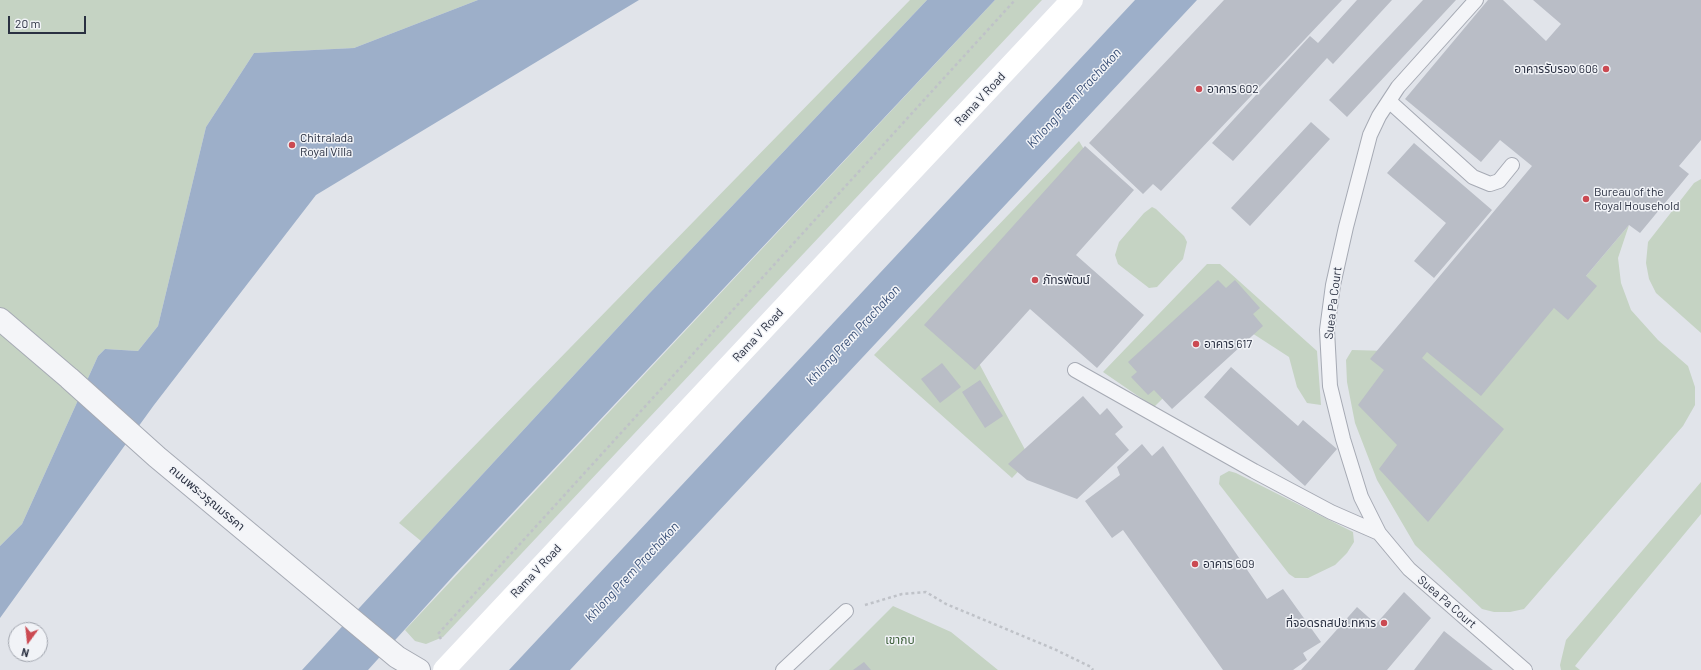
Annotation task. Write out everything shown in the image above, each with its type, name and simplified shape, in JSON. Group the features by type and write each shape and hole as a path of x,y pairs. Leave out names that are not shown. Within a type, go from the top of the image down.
{"main road":[{"name":"Rama V Road","path":"444,670 1072,0"}],"street":[{"name":"ถนนพระวรุณมรรคา","path":"0,319 69,378 157,457 396,656 419,670"}],"lane":[{"name":"Suea Pa Court","path":"1476,0 1398,87 1370,136 1359,175 1333,284 1327,330 1330,386 1343,440 1361,497 1379,533 1409,569 1525,670"},
{"path":"1389,101 1474,177 1490,184 1499,181 1512,165"},
{"path":"1075,370 1317,504 1379,533"},
{"path":"783,670 846,611"}],"path":[{"path":"442,642 438,634 1015,0"},
{"path":"846,611 902,594 926,592 946,604 1054,649 1091,667 1093,670"}],"green space":[{"path":"0,0 478,0 354,48 254,53 206,127 158,326 138,351 105,349 98,356 22,524 0,546"},
{"path":"910,0 927,0 646,297 421,541 399,523"},
{"path":"995,0 1042,0 443,637 426,644 415,641 405,630"},
{"path":"1079,141 1091,161 965,337 1030,459 1012,478 874,355"},
{"path":"1701,179 1701,333 1656,293 1649,279 1646,263 1648,242 1694,183"},
{"path":"1152,207 1156,209 1184,236 1187,242 1183,259 1157,287 1149,288 1118,264 1115,255 1119,242 1144,213"},
{"path":"1629,225 1618,258 1621,283 1631,310 1658,340 1688,366 1695,387 1695,405 1683,426 1524,609 1510,612 1494,612 1482,609 1415,545 1377,480 1355,423 1347,382 1346,360 1352,350 1427,352 1554,308 1586,276"},
{"path":"1207,264 1220,264 1317,351 1321,405 1307,403 1297,387 1289,357 1238,324 1154,407 1103,372"},
{"path":"1229,471 1236,473 1353,532 1354,542 1347,553 1335,565 1308,578 1295,578 1289,574 1219,484 1220,476"},
{"path":"1701,482 1701,514 1575,666 1580,670 1561,670 1560,665 1566,640"},
{"name":"เขากบ","path":"893,606 951,632 998,670 829,670"}],"water":[{"path":"478,0 639,0 316,195 154,405 0,618 0,546 22,524 98,356 105,349 138,351 158,326 206,127 254,53 354,48"},
{"path":"927,0 995,0 455,574 368,670 302,670 646,297"},
{"name":"Khlong Prem Prachakon","path":"1135,0 1197,0 570,670 509,670"}],"building":[{"name":"อาคาร 602","path":"1224,0 1342,0 1161,191 1153,184 1143,194 1089,143"},
{"path":"1357,0 1392,0 1333,64 1327,58 1233,161 1212,143 1310,36 1318,43"},
{"path":"1423,0 1456,0 1347,117 1329,100"},
{"name":"Bureau of the Royal Household","path":"1488,0 1503,0 1546,41 1561,24 1533,0 1701,0 1701,140 1679,166 1689,174 1640,233 1629,225 1586,276 1597,286 1568,320 1554,308 1481,396 1427,352 1422,358 1504,429 1428,522 1379,469 1397,445 1358,405 1384,370 1370,359 1532,166 1500,140 1481,162 1405,99"},
{"path":"1311,122 1330,139 1250,226 1231,208"},
{"path":"1414,143 1492,210 1434,278 1414,261 1446,223 1387,173"},
{"name":"ภัทรพัฒน์","path":"1085,146 1134,190 1076,255 1144,315 1097,368 1030,309 975,370 924,325"},
{"name":"อาคาร 617","path":"1218,280 1226,288 1235,280 1260,308 1253,314 1263,326 1172,409 1154,390 1148,395 1131,377 1137,372 1128,362"},
{"path":"942,363 961,387 940,403 921,379"},
{"path":"1231,367 1298,426 1303,420 1337,449 1305,486 1204,397"},
{"path":"980,380 1003,416 985,428 962,392"},
{"path":"1083,396 1100,415 1107,408 1123,427 1115,434 1129,450 1077,499 1027,480 1008,464"},
{"name":"อาคาร 609","path":"1142,444 1152,456 1163,446 1267,599 1283,589 1321,642 1303,653 1307,660 1293,670 1223,670 1123,530 1112,538 1085,501 1120,475 1117,467"},
{"path":"1404,592 1431,618 1387,670 1301,670 1357,607 1376,624"},
{"path":"1444,631 1493,670 1414,670"},
{"path":"864,662 871,670 853,670"}],"place":[{"name":"อาคารรับรอง 606","path":"1606,69"},
{"name":"อาคาร 602","path":"1199,89"},
{"name":"Chitralada Royal Villa","path":"292,145"},
{"name":"Bureau of the Royal Household","path":"1586,199"},
{"name":"ภัทรพัฒน์","path":"1035,280"},
{"name":"อาคาร 617","path":"1196,344"},
{"name":"อาคาร 609","path":"1195,564"},
{"name":"ที่จอดรถสปช.ทหาร","path":"1384,623"}]}
